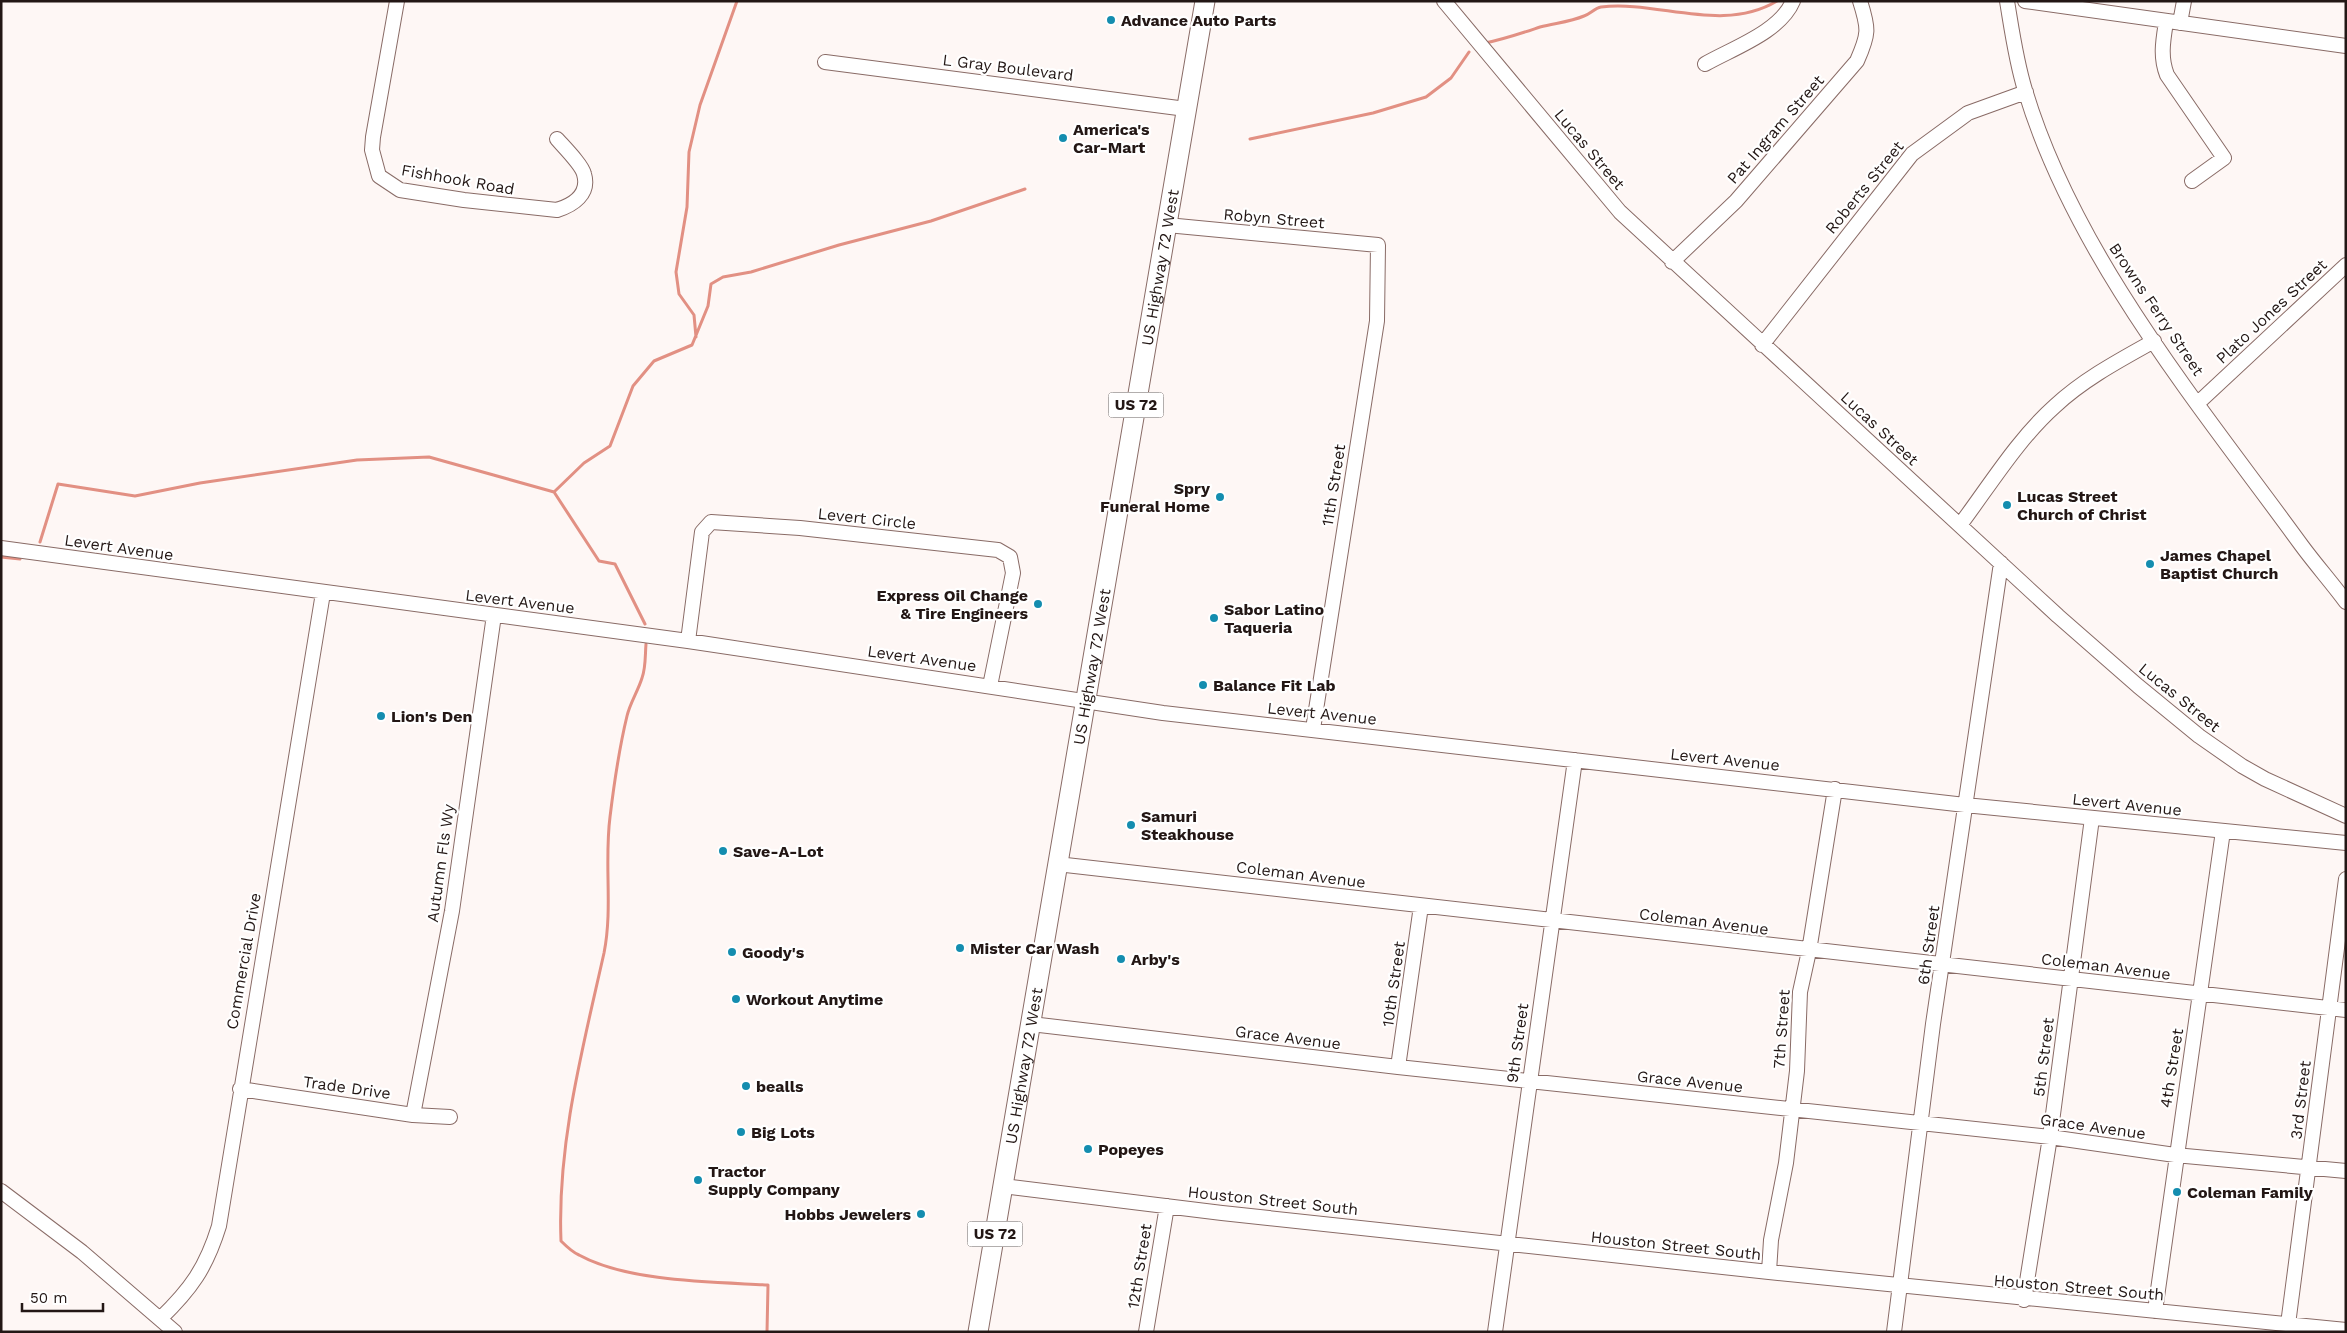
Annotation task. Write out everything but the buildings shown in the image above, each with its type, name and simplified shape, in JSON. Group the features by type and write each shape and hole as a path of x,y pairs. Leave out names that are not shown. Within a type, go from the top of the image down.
{"highway":[{"name":"US Highway 72 West","path":"978,1332 1205,1"}],"street":[{"name":"Fishhook Road","path":"397,1 372,150 374,164 379,176 400,190 464,200 557,210 569,206 580,198 585,186 584,172 557,139"},
{"name":"Lucas Street","path":"1444,1 1600,190 1672,262 2001,563 2138,686 2199,736 2265,779 2346,816"},
{"path":"1705,64 1777,24 1789,10 1793,1"},
{"name":"Pat Ingram Street","path":"1672,262 1736,201 1857,61 1867,37 1868,24 1860,1"},
{"name":"Browns Ferry Street","path":"2007,1 2017,60 2026,92 2058,175 2080,222 2106,268 2154,341 2322,574 2345,600"},
{"path":"2024,1 2346,46"},
{"path":"2184,1 2162,50 2162,63 2167,75 2224,158 2192,181"},
{"name":"L Gray Boulevard","path":"824,62 1186,108"},
{"name":"Roberts Street","path":"1762,345 1912,154 1968,113 2026,92"},
{"name":"Robyn Street","path":"1167,225 1378,245"},
{"name":"11th Street","path":"1313,729 1377,321 1378,245"},
{"name":"Plato Jones Street","path":"2198,403 2346,265"},
{"path":"1960,525 2037,423 2056,404 2100,372 2154,341"},
{"name":"Levert Circle","path":"688,641 702,532 711,522 800,528 998,550 1010,557 1013,573 990,686"},
{"name":"Levert Avenue","path":"1,548 688,641 1163,714 1313,729 1965,805 2346,843"},
{"name":"6th Street","path":"1894,1332 1920,1123 2001,563"},
{"name":"Commercial Drive","path":"160,1319 186,1293 201,1273 212,1250 219,1226 323,593"},
{"name":"Autumn Fls Wy","path":"413,1115 452,911 494,615"},
{"name":"9th Street","path":"1495,1332 1575,760"},
{"name":"7th Street","path":"1769,1272 1771,1240 1786,1163 1797,1072 1800,992 1809,951 1835,789"},
{"name":"5th Street","path":"2024,1300 2050,1137 2092,818"},
{"name":"4th Street","path":"2155,1312 2175,1155 2223,830"},
{"name":"Coleman Avenue","path":"1058,864 1809,951 2346,1010"},
{"name":"3rd Street","path":"2288,1328 2346,880"},
{"name":"10th Street","path":"1398,1067 1421,906"},
{"name":"Grace Avenue","path":"1031,1024 1398,1067 2050,1137 2175,1155 2346,1171"},
{"name":"Trade Drive","path":"240,1090 413,1115 450,1118"},
{"name":"Houston Street South","path":"1003,1186 1167,1206 2024,1300 2155,1312 2288,1328 2346,1330"},
{"path":"1,1191 82,1252 175,1332"},
{"name":"12th Street","path":"1146,1332 1167,1206"}],"waterway":[{"path":"696,337 694,315 679,294 676,272 687,207 689,152 700,105 737,1"},
{"path":"1485,43 1579,18 1601,7 1623,6 1712,16 1734,15 1756,10 1777,1"},
{"path":"1250,139 1373,113 1426,97 1451,78 1469,52"},
{"path":"554,492 584,463 610,446 633,386 654,361 692,345 708,306 711,284 723,277 751,272 839,245 931,221 1025,189"},
{"path":"40,542 58,484 135,496 200,483 357,460 429,457 554,492 599,561 615,564 645,624"},
{"path":"1,557 20,559"},
{"path":"646,644 643,674 627,716 613,792 608,834 607,936 580,1060 567,1132 563,1168 561,1241 576,1254 621,1271 671,1279 768,1285 767,1332"}],"place":[{"name":"Advance Auto Parts","path":"1111,20"},
{"name":"America's Car-Mart","path":"1063,138"},
{"name":"Spry Funeral Home","path":"1220,497"},
{"name":"Lucas Street Church of Christ","path":"2007,505"},
{"name":"James Chapel Baptist Church","path":"2150,564"},
{"name":"Express Oil Change & Tire Engineers","path":"1038,604"},
{"name":"Sabor Latino Taqueria","path":"1214,618"},
{"name":"Balance Fit Lab","path":"1203,685"},
{"name":"Lion's Den","path":"381,716"},
{"name":"Samuri Steakhouse","path":"1131,825"},
{"name":"Save-A-Lot","path":"723,851"},
{"name":"Mister Car Wash","path":"960,948"},
{"name":"Goody's","path":"732,952"},
{"name":"Arby's","path":"1121,959"},
{"name":"Workout Anytime","path":"736,999"},
{"name":"bealls","path":"746,1086"},
{"name":"Big Lots","path":"741,1132"},
{"name":"Popeyes","path":"1088,1149"},
{"name":"Tractor Supply Company","path":"698,1180"},
{"name":"Coleman Family","path":"2177,1192"},
{"name":"Hobbs Jewelers","path":"921,1214"}]}
